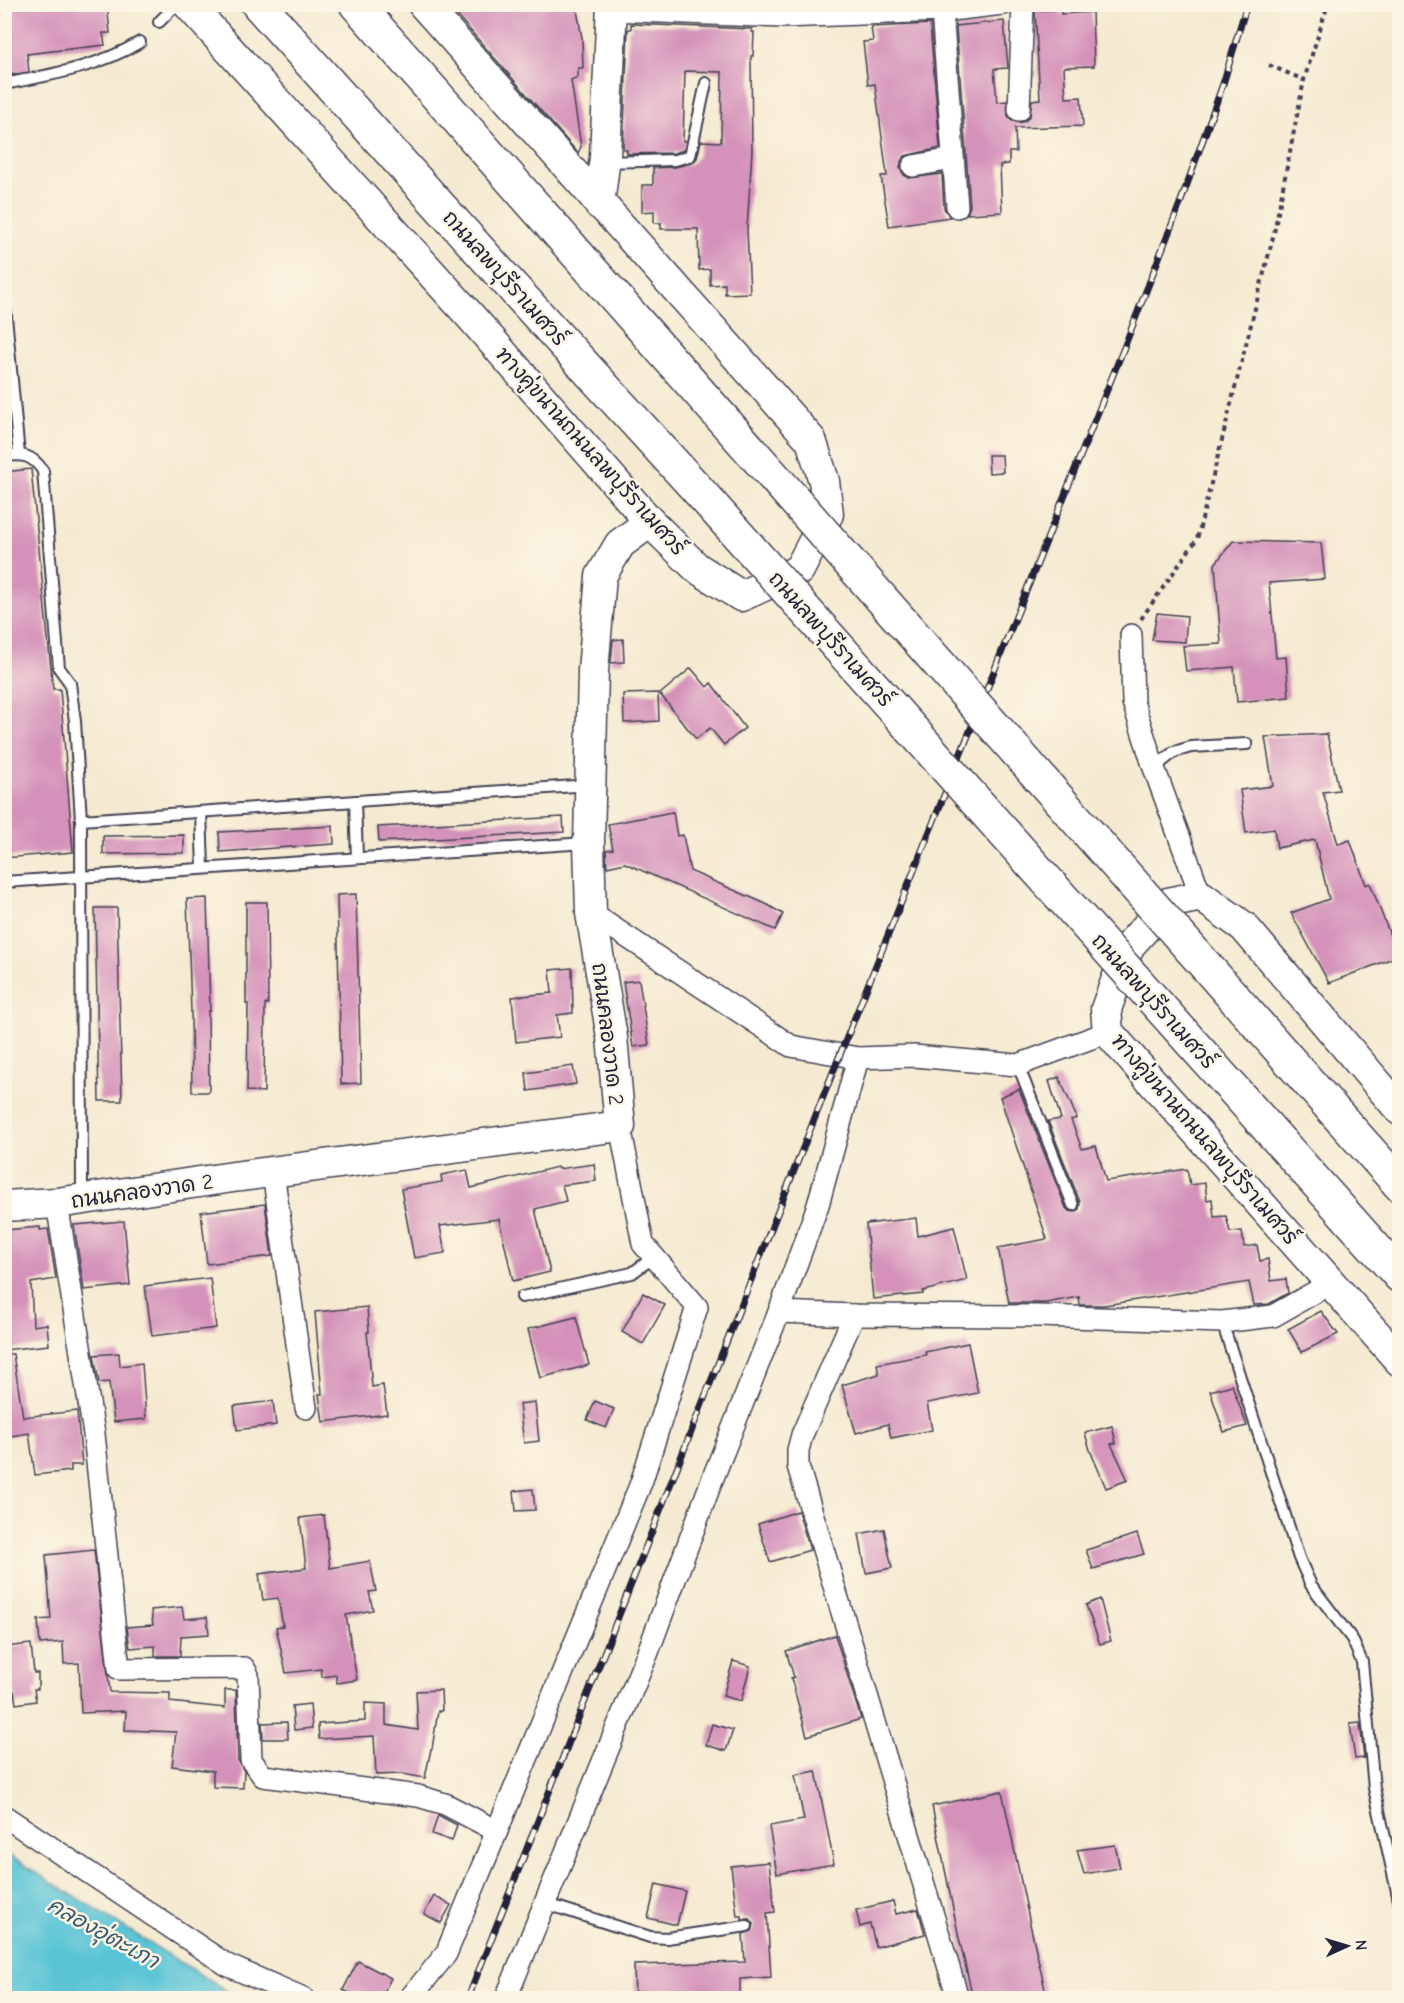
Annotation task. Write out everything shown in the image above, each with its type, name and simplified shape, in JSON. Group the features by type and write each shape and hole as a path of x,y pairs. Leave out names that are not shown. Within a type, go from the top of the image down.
{"main road":[{"name":"ทางคู่ขนานถนนลพบุรีราเมศวร์","path":"188,4 472,318 650,522 697,568 741,596 800,570 828,513 824,481 811,440 423,4"},
{"name":"ถนนลพบุรีราเมศวร์","path":"258,4 697,489 1400,1276"},
{"path":"356,4 1400,1185"},
{"path":"599,204 604,162 612,7"},
{"name":"ถนนคลองวาด 2","path":"4,1206 69,1201 620,1126 612,1037 591,913 589,843 593,671 601,576 620,544 650,522"},
{"name":"ทางคู่ขนานถนนลพบุรีราเมศวร์","path":"1200,896 1168,903 1129,946 1106,1009 1108,1032 1400,1361"},
{"path":"1200,896 1244,927 1400,1110"}],"street":[{"path":"612,7 780,11 942,11 1004,4"},
{"path":"1019,110 1023,4"},
{"path":"942,11 957,207"},
{"path":"913,166 953,159"},
{"path":"1131,635 1133,702 1200,896"},
{"path":"591,913 791,1046 858,1058 914,1056 1018,1065 1108,1032"},
{"path":"506,1998 648,1652 712,1480 779,1312 818,1205 858,1058"},
{"path":"410,1998 446,1954 641,1483 697,1307 643,1244 620,1126"},
{"path":"273,1172 306,1408"},
{"path":"69,1201 119,1669 244,1668 248,1675 251,1760 263,1776 418,1796 445,1804 497,1831"},
{"path":"779,1312 854,1315 1039,1316 1222,1322 1273,1316 1330,1283"},
{"path":"854,1315 802,1435 798,1450 798,1466 958,1998"},
{"path":"4,1816 227,1965 303,1998"}],"lane":[{"path":"159,22 177,4"},
{"path":"4,84 49,76 106,60 140,42"},
{"path":"604,162 675,160 690,156 706,84"},
{"path":"4,295 19,455"},
{"path":"4,456 19,455 37,462 43,471 59,668 69,683 75,721 81,820 69,1201"},
{"path":"1154,768 1174,752 1191,747 1247,744"},
{"path":"81,820 590,785"},
{"path":"355,801 357,858"},
{"path":"201,812 203,868"},
{"path":"4,882 589,843"},
{"path":"1018,1065 1073,1205"},
{"path":"522,1297 632,1273 654,1257"},
{"path":"1222,1322 1299,1558 1311,1586 1352,1639 1362,1662 1374,1788 1400,1905"},
{"path":"544,1903 650,1937 667,1938 747,1926"}],"path":[{"path":"1131,635 1197,539 1274,233 1304,80 1328,4"},
{"path":"1269,65 1304,80"}],"water":[{"name":"คลองอุ่ตะเภา","path":"5,1853 238,1998 5,1998"}],"building":[{"path":"36,4 107,4 110,33 103,33 105,45 27,54 29,72 4,76 4,8"},
{"path":"447,4 576,4 582,38 583,68 578,68 578,77 571,80 581,147 578,153"},
{"path":"1061,9 1061,14 1092,12 1094,66 1064,67 1066,98 1081,97 1083,126 1015,128 1016,152 1009,152 1009,164 1000,165 1002,212 967,214 970,206 956,26 1004,21 1008,68 994,69 997,102 1007,101 1008,116 1019,123 1030,116 1032,100 1040,99 1035,11"},
{"path":"631,24 752,29 754,32 753,56 751,56 752,150 747,230 750,293 725,294 725,284 710,285 710,269 699,270 698,229 661,229 661,223 654,223 654,211 642,212 642,185 653,185 653,168 675,167 692,163 697,158 701,141 721,142 722,72 685,71 683,141 686,141 684,150 674,153 627,154 627,150 623,149 628,29 631,29"},
{"path":"930,24 940,148 905,156 900,168 909,178 942,174 944,208 950,217 889,226 881,176 887,176 875,84 868,85 863,42 873,41 871,27"},
{"path":"988,455 1002,455 1003,472 989,473"},
{"path":"31,469 53,689 60,689 73,852 4,858 4,472"},
{"path":"1233,541 1321,543 1325,579 1269,583 1276,658 1286,657 1289,697 1237,702 1234,667 1186,671 1183,646 1221,644 1215,564"},
{"path":"1157,613 1187,616 1185,642 1152,640"},
{"path":"623,639 624,662 611,663 613,640"},
{"path":"691,668 707,687 711,683 745,728 724,745 710,728 696,739 660,694"},
{"path":"658,693 659,721 624,723 623,694"},
{"path":"1327,734 1339,790 1323,792 1338,844 1350,840 1366,885 1370,883 1398,956 1329,983 1291,913 1329,899 1315,840 1277,848 1274,829 1246,833 1240,790 1273,786 1265,737"},
{"path":"673,812 677,836 683,835 690,871 766,904 783,914 775,930 625,863 607,867 606,850 613,849 608,824"},
{"path":"563,817 564,832 379,842 378,827"},
{"path":"333,826 334,844 220,852 219,832"},
{"path":"184,835 184,853 103,854 103,836"},
{"path":"356,894 361,1083 341,1084 337,895"},
{"path":"207,898 210,1011 208,1011 209,1092 192,1092 187,899"},
{"path":"246,902 267,902 268,1004 265,1004 264,1092 247,1091"},
{"path":"95,908 117,908 122,1101 99,1101"},
{"path":"572,968 573,1013 557,1015 560,1037 516,1042 512,997 552,993 550,970"},
{"path":"639,980 649,1045 633,1047 623,982"},
{"path":"573,1066 576,1084 528,1091 526,1073"},
{"path":"1059,1077 1077,1118 1071,1120 1082,1149 1096,1146 1106,1181 1187,1169 1190,1185 1205,1183 1207,1200 1212,1199 1214,1217 1226,1216 1230,1232 1242,1231 1244,1247 1257,1245 1260,1261 1268,1259 1271,1281 1286,1279 1288,1293 1269,1304 1254,1305 1249,1282 1105,1305 1080,1305 1079,1297 1046,1303 1009,1303 998,1248 1047,1239 1000,1097 1019,1089 1066,1208 1075,1212 1079,1209 1080,1202 1048,1121 1061,1119 1049,1081"},
{"path":"594,1164 596,1181 562,1185 566,1201 535,1209 550,1272 513,1281 499,1219 440,1226 445,1253 414,1258 401,1189 442,1182 441,1175 467,1170 471,1188 557,1167 558,1169"},
{"path":"265,1204 272,1256 207,1264 201,1212"},
{"path":"916,1218 918,1236 954,1227 967,1280 923,1291 923,1294 873,1299 866,1224"},
{"path":"124,1221 130,1285 84,1290 74,1225"},
{"path":"40,1227 40,1230 48,1229 56,1279 31,1283 33,1326 47,1324 49,1345 4,1350 4,1230"},
{"path":"210,1278 216,1328 152,1336 145,1286"},
{"path":"643,1293 665,1305 643,1344 622,1332"},
{"path":"367,1307 372,1387 383,1385 387,1414 323,1422 319,1394 322,1394 315,1312"},
{"path":"1321,1311 1338,1334 1302,1352 1288,1329"},
{"path":"576,1317 589,1365 540,1378 528,1329"},
{"path":"968,1343 978,1393 927,1403 932,1430 891,1438 888,1424 856,1433 842,1385 879,1374 877,1364 926,1355 925,1352"},
{"path":"119,1353 120,1366 142,1363 146,1419 114,1422 109,1382 99,1383 94,1355"},
{"path":"4,1354 13,1354 23,1417 77,1411 82,1465 71,1465 71,1471 35,1475 29,1433 4,1437"},
{"path":"1232,1385 1247,1426 1224,1432 1210,1391"},
{"path":"273,1401 276,1425 237,1430 234,1406"},
{"path":"595,1401 614,1409 606,1428 587,1420"},
{"path":"535,1402 539,1441 524,1443 519,1404"},
{"path":"1112,1426 1116,1443 1111,1444 1128,1480 1106,1488 1085,1433"},
{"path":"533,1489 535,1510 516,1511 514,1491"},
{"path":"798,1511 810,1550 770,1562 758,1524"},
{"path":"324,1515 330,1568 370,1561 376,1591 369,1592 373,1610 346,1615 357,1680 337,1683 336,1675 322,1677 321,1669 286,1673 276,1627 283,1626 278,1598 263,1600 259,1574 306,1568 300,1518"},
{"path":"884,1529 892,1568 866,1573 859,1534"},
{"path":"1137,1534 1144,1554 1093,1569 1086,1550"},
{"path":"94,1550 110,1692 170,1693 170,1702 225,1708 225,1690 236,1690 238,1760 244,1771 243,1788 213,1787 213,1771 172,1766 176,1732 125,1730 126,1711 81,1713 79,1663 64,1664 63,1642 40,1644 38,1620 51,1619 46,1555"},
{"path":"1100,1599 1111,1641 1100,1644 1086,1605"},
{"path":"182,1607 184,1619 207,1617 209,1634 181,1636 180,1656 155,1656 155,1646 130,1648 127,1627 153,1625 151,1610"},
{"path":"835,1635 861,1719 807,1736 786,1651"},
{"path":"31,1644 34,1673 38,1673 38,1689 34,1689 36,1701 16,1704 14,1691 6,1691 4,1647"},
{"path":"733,1661 750,1666 741,1701 723,1696"},
{"path":"441,1690 442,1711 438,1711 425,1778 402,1774 376,1775 374,1736 319,1739 318,1724 365,1721 365,1703 386,1704 386,1725 418,1730 416,1691"},
{"path":"310,1704 312,1728 294,1730 292,1706"},
{"path":"287,1722 288,1739 263,1739 262,1723"},
{"path":"1360,1723 1364,1758 1355,1759 1350,1724"},
{"path":"712,1724 733,1730 726,1751 706,1745"},
{"path":"816,1771 834,1864 777,1874 769,1826 804,1820 795,1775"},
{"path":"1002,1791 1047,1998 973,1998 959,1938 932,1806"},
{"path":"438,1815 457,1825 452,1841 432,1834"},
{"path":"1115,1845 1120,1868 1084,1874 1077,1850"},
{"path":"769,1862 775,1912 767,1913 771,1977 740,1979 740,1998 635,1998 634,1965 745,1962 743,1934 752,1931 754,1924 750,1919 737,1916 731,1866"},
{"path":"656,1884 685,1891 677,1925 648,1918"},
{"path":"434,1896 451,1905 441,1923 424,1914"},
{"path":"893,1901 896,1914 918,1909 925,1934 876,1947 870,1924 860,1927 856,1910"},
{"path":"358,1961 391,1978 381,1998 359,1998 343,1990"}],"railway":[{"path":"468,1998 825,1092 1127,340 1223,84 1247,4"}]}
